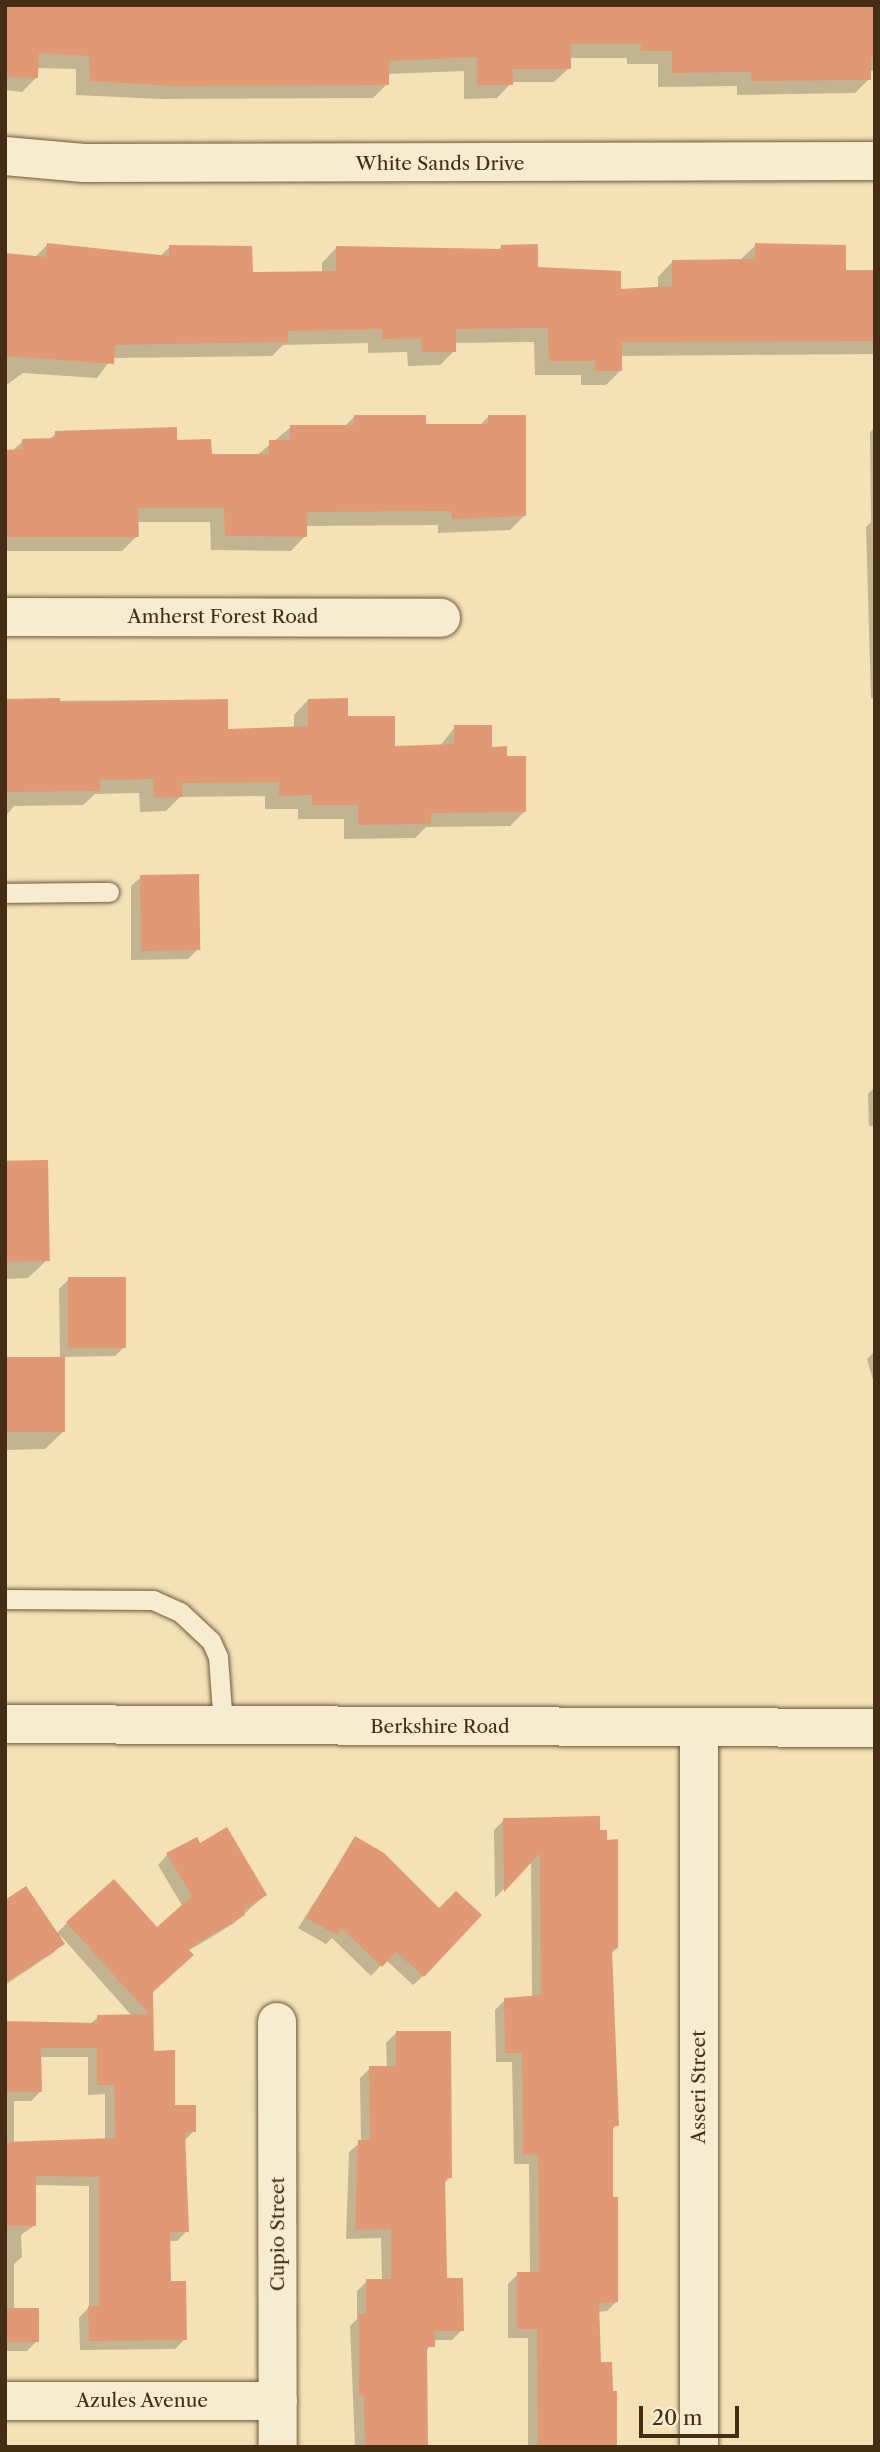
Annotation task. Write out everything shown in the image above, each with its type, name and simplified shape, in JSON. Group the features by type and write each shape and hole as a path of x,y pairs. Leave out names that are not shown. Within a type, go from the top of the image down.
{"street":[{"name":"White Sands Drive","path":"5,156 111,163 875,161"},
{"name":"Amherst Forest Road","path":"5,617 441,618"},
{"name":"Berkshire Road","path":"5,1724 875,1728"},
{"name":"Asseri Street","path":"699,1728 699,2447"},
{"name":"Cupio Street","path":"277,2022 278,2447"},
{"name":"Azules Avenue","path":"5,2401 278,2401"}],"lane":[{"path":"5,892 109,892"},
{"path":"5,1599 153,1600 180,1612 211,1641 218,1657 223,1726"}],"building":[{"path":"5,5 875,5 875,58 871,58 871,80 751,81 751,72 672,73 672,51 641,51 641,44 571,44 571,69 513,69 513,85 477,85 477,57 389,61 389,85 175,86 90,81 89,56 39,53 38,78 5,77"},
{"path":"47,243 169,256 169,245 252,246 253,272 336,271 336,246 501,249 501,245 538,244 538,267 621,271 621,289 672,286 672,260 755,259 755,243 846,245 846,270 875,270 875,341 622,342 622,371 595,371 595,361 549,361 548,328 456,329 456,352 422,352 421,338 382,339 382,329 288,331 288,342 115,345 114,364 5,356 5,253 46,257"},
{"path":"354,415 426,415 426,424 488,424 488,415 526,415 526,516 452,519 451,511 307,512 307,537 225,536 224,508 138,508 139,537 5,537 5,450 22,449 22,439 55,438 55,431 177,427 177,440 211,439 212,454 269,454 269,440 290,440 290,425 354,425"},
{"path":"60,698 60,702 228,699 228,729 308,726 308,699 348,698 348,716 395,716 395,746 454,744 454,725 492,725 492,747 507,746 507,756 526,756 526,812 431,813 431,824 358,825 358,805 312,805 312,795 279,796 279,782 182,783 182,797 154,798 153,779 100,780 100,791 5,792 5,699"},
{"path":"199,874 200,950 141,951 140,875"},
{"path":"48,1160 50,1261 7,1262 5,1161"},
{"path":"68,1277 126,1277 126,1348 68,1348"},
{"path":"5,1357 65,1357 65,1432 5,1432"},
{"path":"600,1816 600,1830 607,1830 607,1840 618,1839 618,1948 612,1949 619,2126 613,2126 613,2197 618,2197 618,2302 599,2303 601,2362 612,2362 613,2391 617,2391 617,2447 538,2447 537,2329 517,2329 517,2272 539,2272 538,2154 523,2155 522,2053 505,2053 504,1998 541,1995 540,1853 504,1892 503,1818"},
{"path":"227,1827 267,1895 243,1910 245,1915 188,1949 194,1955 153,1992 154,2051 175,2050 175,2105 196,2105 196,2132 185,2132 189,2232 170,2232 171,2281 186,2281 187,2340 89,2341 88,2306 99,2306 99,2177 36,2176 36,2226 5,2226 5,2142 115,2138 114,2085 97,2085 97,2048 41,2048 42,2092 5,2092 5,2021 97,2023 97,2015 149,2014 66,1922 114,1879 157,1927 192,1896 166,1853 197,1837 200,1843"},
{"path":"355,1836 384,1853 439,1908 456,1891 482,1915 424,1977 396,1952 382,1967 341,1928 337,1935 306,1918"},
{"path":"26,1886 65,1944 5,1983 5,1900"},
{"path":"396,2031 451,2031 452,2178 445,2178 447,2278 463,2278 464,2331 435,2331 435,2347 427,2347 428,2447 365,2447 364,2396 359,2396 359,2314 366,2314 366,2279 391,2279 391,2229 355,2230 358,2140 370,2140 369,2066 396,2066"},
{"path":"5,2308 39,2308 39,2342 5,2342"}]}
